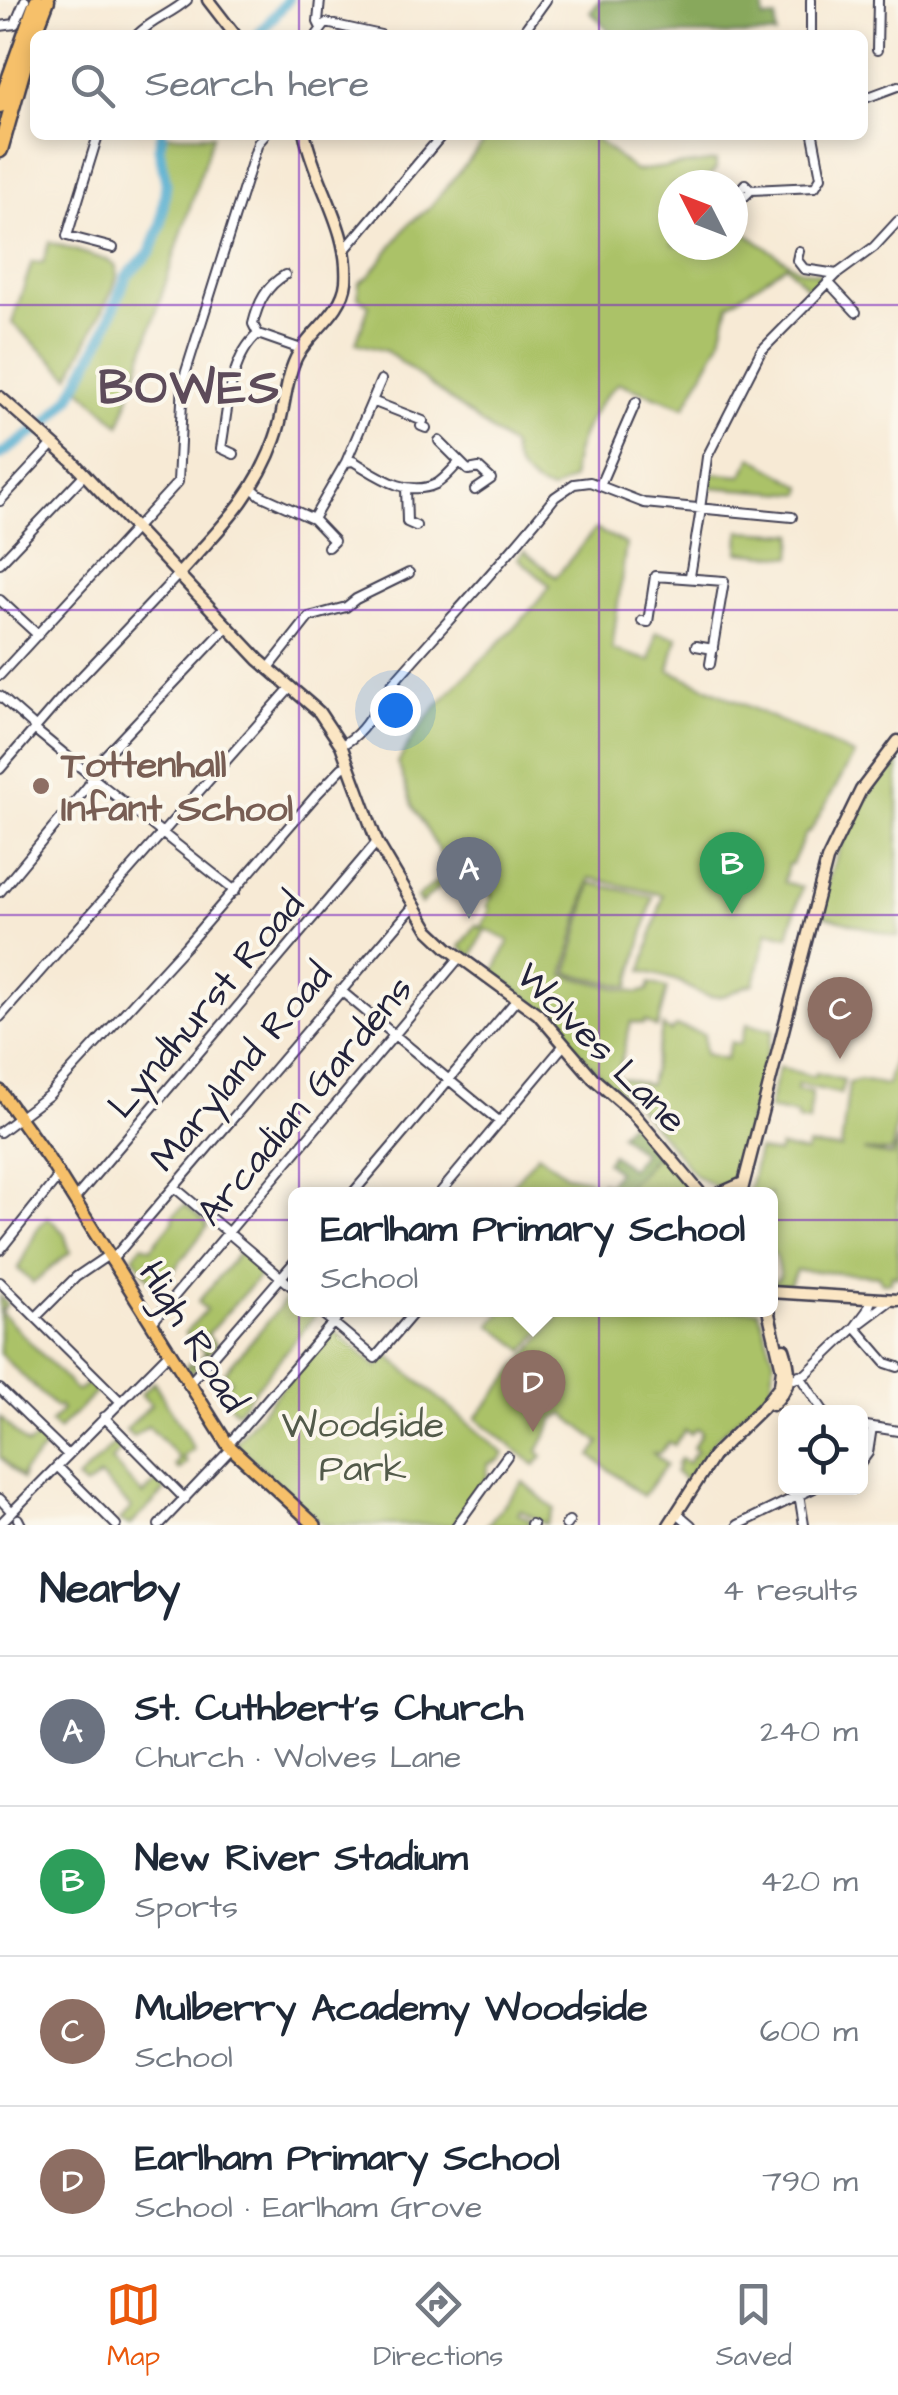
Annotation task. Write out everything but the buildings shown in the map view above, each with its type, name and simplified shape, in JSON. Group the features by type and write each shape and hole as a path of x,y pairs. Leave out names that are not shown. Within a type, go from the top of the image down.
{"highway":[{"path":"0,105 37,0"},
{"path":"38,30 51,0"},
{"path":"0,150 30,51"}],"main road":[{"name":"High Road","path":"0,1091 60,1176 168,1354 230,1447 301,1519 315,1525"}],"street":[{"path":"5,26 26,0"},
{"path":"142,30 187,0"},
{"path":"208,0 231,30"},
{"path":"319,30 320,0"},
{"path":"525,30 546,0"},
{"path":"811,0 811,30"},
{"path":"877,50 878,0"},
{"path":"320,30 326,23 359,30"},
{"path":"868,97 898,86"},
{"path":"96,140 67,236 113,248"},
{"path":"0,675 178,482 183,380 261,140"},
{"path":"0,770 253,489 276,436 289,380 302,349 346,284 340,230 308,140"},
{"path":"343,252 434,140"},
{"path":"751,190 815,186 821,177 814,140"},
{"path":"690,576 708,457 761,351 828,282 874,248 898,221"},
{"path":"799,252 797,260 804,269 837,274"},
{"path":"234,454 221,448 236,370 255,334 260,302 270,286 285,275"},
{"path":"828,282 856,312"},
{"path":"255,334 302,349"},
{"path":"312,518 346,462 380,380"},
{"name":"Wolves Lane","path":"0,396 85,474 268,669 318,712 341,746 376,842 413,907 435,936 518,998 593,1078 632,1112 698,1187"},
{"path":"372,401 422,421 421,426 426,428"},
{"path":"600,485 636,402"},
{"path":"438,441 468,470 479,468 491,479 475,490"},
{"path":"0,501 53,444"},
{"path":"346,462 353,461 394,485 406,487 436,484 460,462"},
{"path":"0,563 85,474"},
{"path":"341,746 360,732 394,682 485,583 555,497 579,483 600,485 644,503 792,516"},
{"path":"406,487 407,522 416,526"},
{"path":"253,489 312,518 334,541 328,547"},
{"path":"268,669 309,617 346,607 409,573"},
{"path":"642,621 648,622 655,576 722,580 726,584 710,664"},
{"path":"0,600 38,634"},
{"path":"0,892 99,762 227,627"},
{"path":"696,646 714,649"},
{"path":"0,1018 291,686"},
{"path":"0,696 234,891"},
{"path":"742,1187 826,860 861,790 898,741"},
{"path":"0,1132 49,1095 318,793 349,765"},
{"name":"Lyndhurst Road","path":"74,1200 376,842"},
{"name":"Maryland Road","path":"36,1316 76,1277 109,1258 413,907"},
{"name":"Arcadian Gardens","path":"151,1324 460,957"},
{"path":"340,990 500,1122"},
{"path":"358,1187 518,998"},
{"path":"445,1187 564,1046"},
{"path":"0,1250 60,1176"},
{"path":"174,1187 288,1283"},
{"path":"188,1384 288,1269"},
{"path":"0,1282 120,1401"},
{"path":"778,1292 894,1300"},
{"path":"669,1525 714,1455 792,1375 811,1369 855,1327 868,1311 872,1298"},
{"path":"855,1327 894,1300"},
{"path":"327,1317 375,1358 410,1317"},
{"path":"159,1525 230,1447 338,1317"},
{"path":"771,1317 792,1375 818,1405"},
{"path":"855,1327 886,1362 898,1368"},
{"path":"0,1524 17,1519 57,1466 168,1354"},
{"path":"755,1416 780,1398 792,1375"},
{"path":"0,1389 68,1455"},
{"path":"104,1417 185,1498"},
{"path":"868,1427 898,1431"},
{"path":"868,1453 872,1428"},
{"path":"457,1525 504,1459"},
{"path":"57,1466 116,1525"},
{"path":"738,1525 797,1495"},
{"path":"799,1495 804,1525"},
{"path":"0,1499 17,1519"},
{"path":"676,1512 691,1525"}],"green space":[{"path":"600,0 764,0 763,19 776,18 776,30 609,30 590,12"},
{"path":"163,140 211,140 120,425 80,388 131,274 149,259 157,245 169,181 161,149"},
{"path":"486,140 597,140 635,171 716,161 715,170 658,170 658,260 748,260 748,235 798,269 824,275 810,291 786,265 729,304 720,342 685,407 619,383 586,427 576,454 573,479 552,491 530,480 519,469 512,447 386,351 356,343 369,305 358,297 359,283 369,276 409,224 429,208"},
{"path":"49,242 116,266 113,289 70,376 12,323 32,262 43,263"},
{"path":"752,457 803,487 802,494 709,487 709,473 742,476"},
{"path":"595,529 626,544 612,649 650,661 656,632 677,637 669,670 854,755 805,835 792,864 788,864 784,882 802,887 788,936 768,931 754,984 713,997 642,971 663,895 590,878 564,975 638,993 648,990 650,983 667,988 657,1028 645,1021 631,1022 617,1077 649,1085 663,1026 670,1032 676,1026 704,1034 705,1054 726,1059 731,1042 740,1044 747,1024 773,1030 737,1171 732,1181 719,1187 695,1175 632,1100 603,1078 539,1007 494,972 509,941 485,929 472,957 460,947 476,925 481,928 490,909 487,906 492,894 476,889 478,884 471,881 476,873 461,866 421,904 417,898 450,870 412,805 398,763 430,715 550,586 518,558 524,551 556,577"},
{"path":"740,531 794,534 792,557 739,552"},
{"path":"897,753 898,937 818,914 848,829"},
{"path":"591,883 653,897 629,987 568,973"},
{"path":"898,1043 898,1105 892,1152 863,1151 893,1156 898,1139 898,1277 892,1275 891,1282 882,1282 878,1276 796,1270 790,1285 778,1284 778,1187 750,1187 758,1150 778,1154 780,1147 806,1153 808,1146 841,1149 849,1083 860,1080 887,1085"},
{"path":"779,1067 844,1080 841,1094 798,1084 797,1090 812,1092 809,1122 797,1120 798,1115 768,1109"},
{"path":"631,1120 658,1153 627,1187 598,1187 602,1182 607,1185 617,1172 606,1162 612,1154 630,1168 642,1153 620,1134"},
{"path":"658,1153 687,1187 627,1187"},
{"path":"538,1154 566,1175 587,1179 596,1187 511,1187"},
{"path":"185,1205 207,1227 158,1291 133,1256 142,1245 151,1248 174,1220 173,1215"},
{"path":"48,1217 64,1233 70,1252 33,1283 18,1269 37,1230"},
{"path":"240,1251 261,1274 207,1335 216,1344 191,1374 186,1367 190,1363 194,1366 206,1352 185,1333 206,1310 198,1302"},
{"path":"0,1296 7,1304 1,1312 77,1391 88,1383 96,1393 58,1430 50,1423 62,1410 59,1406 56,1408 0,1354"},
{"path":"288,1297 288,1317 313,1317 237,1412 224,1399 223,1391 231,1380 224,1373"},
{"path":"497,1317 552,1317 525,1351 491,1325"},
{"path":"558,1317 760,1317 774,1359 772,1387 719,1436 685,1480 675,1472 676,1465 680,1459 688,1463 697,1451 693,1448 702,1432 697,1428 690,1434 685,1430 674,1445 669,1442 660,1453 653,1453 666,1465 643,1496 591,1456 600,1443 564,1414 555,1419 538,1451 543,1457 535,1465 476,1418"},
{"name":"Woodside Park","path":"332,1328 377,1367 388,1355 504,1454 488,1464 487,1477 454,1525 323,1525 235,1443"},
{"path":"154,1382 194,1449 183,1457 187,1463 179,1470 175,1465 180,1459 148,1426 133,1437 125,1430 151,1405 141,1394"},
{"path":"0,1417 27,1445 38,1438 46,1447 23,1472 22,1479 0,1457"},
{"path":"117,1441 123,1447 111,1460 143,1495 157,1481 165,1491 131,1525 119,1521 131,1508 100,1476 85,1487 77,1480"},
{"path":"523,1482 554,1509 546,1524 520,1510 518,1514 530,1520 530,1525 487,1525"}],"waterway":[{"path":"262,30 288,0"},
{"path":"0,455 47,423 70,398 104,334 126,277 151,251 161,224 166,183 161,140"}],"place":[{"name":"Tottenhall Infant School","path":"41,786"},
{"name":"New River Stadium","path":"732,914"},
{"name":"St. Cuthbert's Church","path":"469,919"},
{"name":"Mulberry Academy Woodside","path":"840,1059"},
{"name":"Earlham Primary School","path":"533,1432"}],"district":[{"name":"BOWES","path":"190,386"}]}
